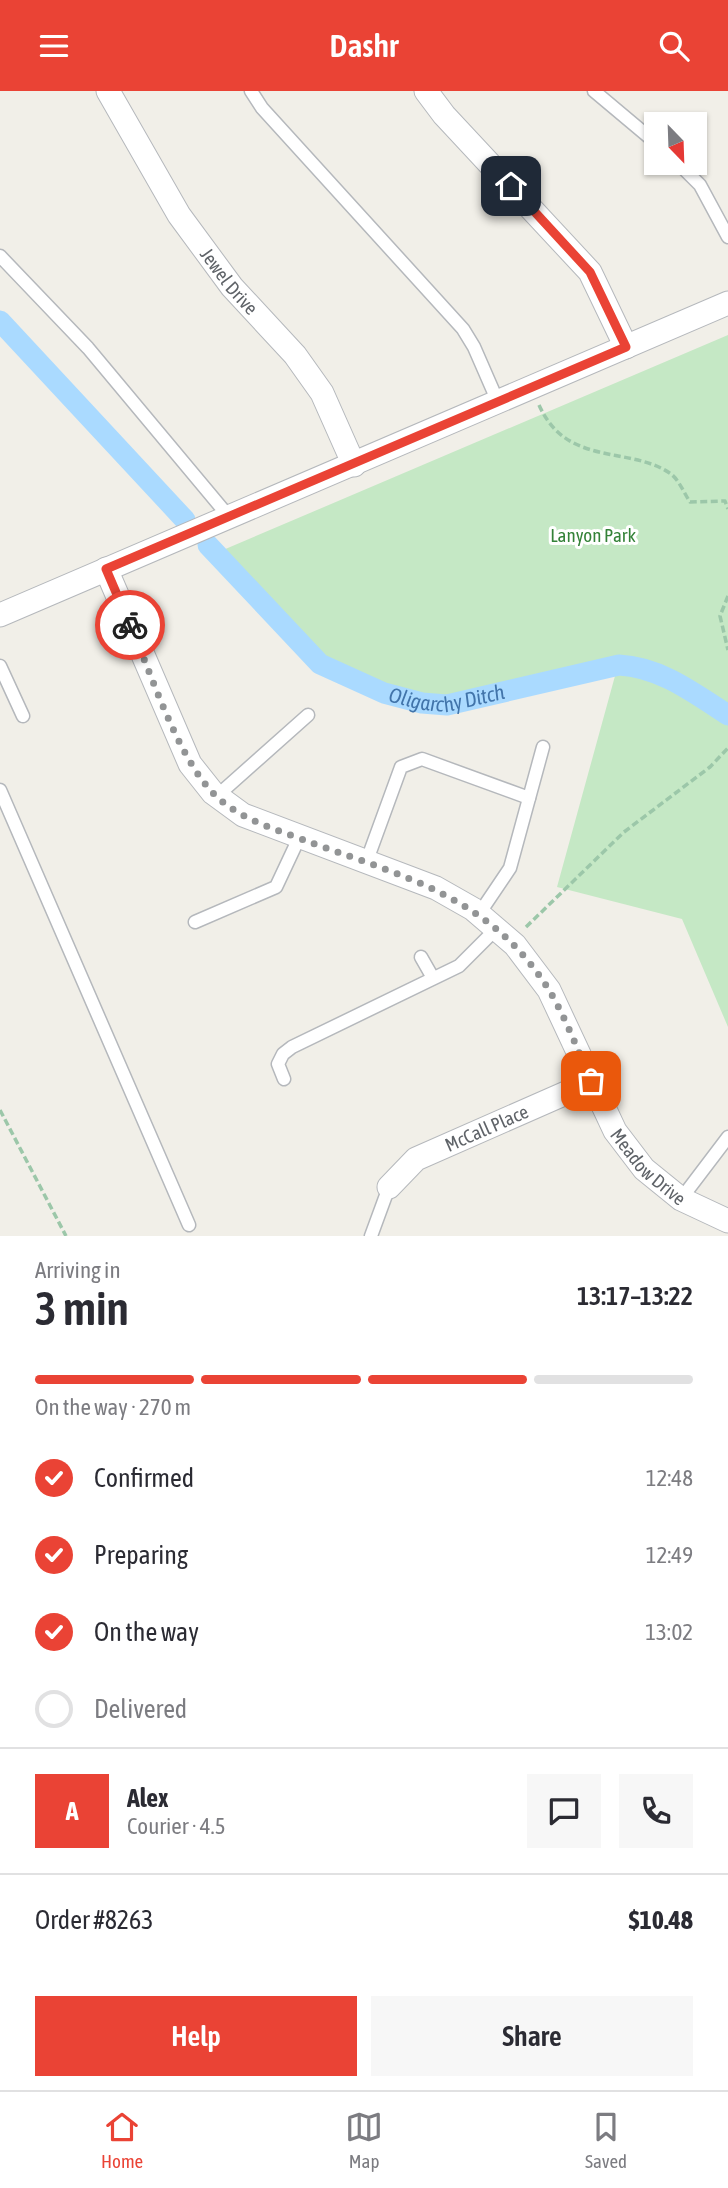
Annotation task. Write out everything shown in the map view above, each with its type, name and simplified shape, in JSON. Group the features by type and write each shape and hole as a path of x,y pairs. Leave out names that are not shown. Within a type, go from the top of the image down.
{"street":[{"name":"Jewel Drive","path":"108,91 178,215 232,287 295,355 322,393 354,465"},
{"path":"426,91 444,115 590,272 626,347"},
{"path":"2,607 106,569 230,518 728,303"},
{"name":"Meadow Drive","path":"106,569 190,764 217,796 243,815 436,888 495,928 549,990 615,1131 644,1169 681,1199 728,1221"},
{"name":"McCall Place","path":"389,1187 416,1159 591,1081"}],"lane":[{"path":"251,91 262,108 463,330 474,347 498,402"},
{"path":"594,91 644,133"},
{"path":"690,175 700,185 728,237"},
{"path":"0,256 88,348 230,518"},
{"path":"0,666 23,716"},
{"path":"217,796 309,715"},
{"path":"284,1079 278,1065 283,1054 292,1047 459,966 495,928 543,747"},
{"path":"366,863 401,767 422,759 529,798"},
{"path":"0,790 189,1225"},
{"path":"195,922 276,887 299,838"},
{"path":"421,957 433,978"},
{"path":"681,1199 728,1137"},
{"path":"371,1236 389,1187"}],"path":[{"path":"531,388 551,425 579,445 598,454 656,467 674,476 690,502 725,501 728,509"},
{"path":"728,596 720,616 728,650"},
{"path":"495,928 607,847 710,767 728,748"},
{"path":"0,1110 66,1236"}],"green space":[{"name":"Lanyon Park","path":"728,335 728,1027 682,919 557,887 618,665 447,705 422,703 384,693 320,664 216,553"}],"waterway":[{"name":"Oligarchy Ditch","path":"0,321 185,520"},
{"name":"Oligarchy Ditch","path":"208,545 320,664 384,693 422,703 447,705 619,665 663,676 728,715"}],"way so far":[{"path":"130,625 190,764 213,793 243,815 436,888 473,909 515,945 549,990 591,1081"}],"route":[{"path":"130,625 106,569 626,347 590,272 511,186"}]}
